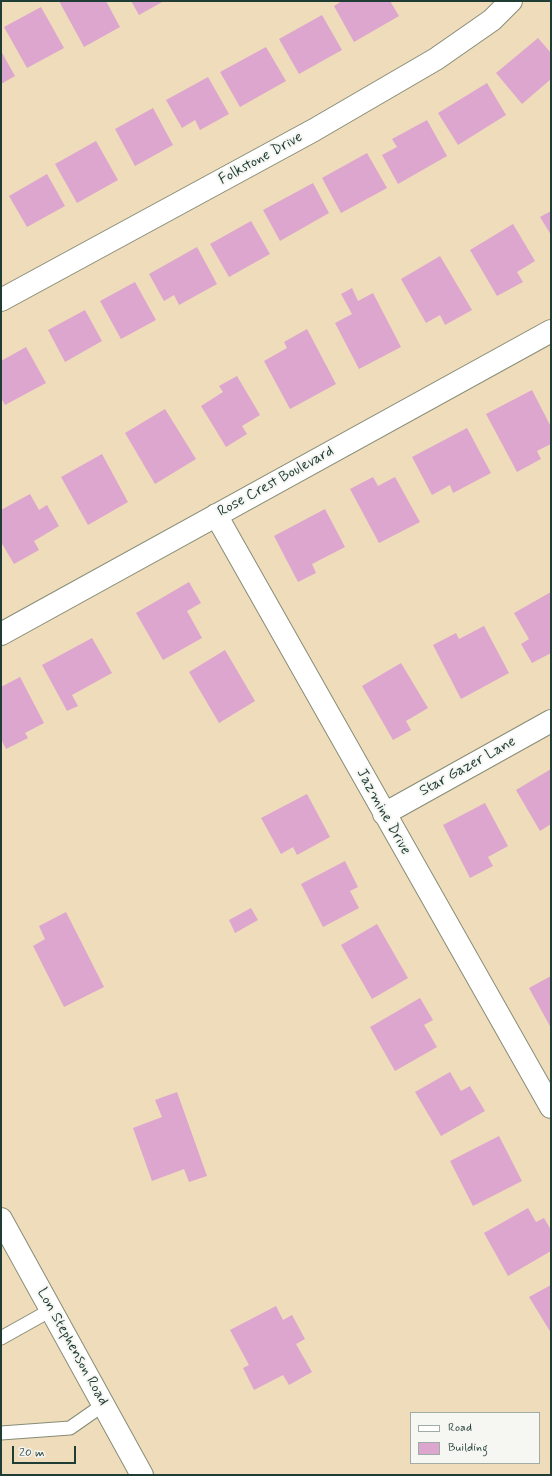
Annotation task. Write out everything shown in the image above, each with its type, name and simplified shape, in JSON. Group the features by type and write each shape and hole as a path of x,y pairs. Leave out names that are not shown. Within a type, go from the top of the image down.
{"street":[{"name":"Folkstone Drive","path":"1,300 314,130 436,59 492,20 511,1"},
{"name":"Rose Crest Boulevard","path":"1,634 551,331"},
{"name":"Jazmine Drive","path":"216,515 384,814 549,1101"},
{"name":"Star Gazer Lane","path":"384,814 551,720"},
{"name":"Lon Stephenson Road","path":"1,1219 142,1475"}],"lane":[{"path":"1,1338 51,1310"},
{"path":"1,1433 70,1428 103,1405"}],"building":[{"path":"59,1 106,1 120,27 84,47"},
{"path":"131,1 164,1 139,15"},
{"path":"342,1 390,1 399,16 354,42 334,6"},
{"path":"41,7 64,48 27,68 4,27"},
{"path":"322,15 342,50 299,74 279,39"},
{"path":"538,38 551,53 551,79 522,104 496,73"},
{"path":"266,47 286,81 240,107 220,72"},
{"path":"1,51 15,76 1,84"},
{"path":"208,77 229,114 200,130 195,120 182,128 166,100"},
{"path":"487,83 506,115 458,145 438,113"},
{"path":"153,108 173,145 135,166 115,129"},
{"path":"427,120 447,156 398,184 382,155 397,147 392,139"},
{"path":"96,141 118,180 77,203 55,164"},
{"path":"367,153 387,188 341,213 322,178"},
{"path":"47,174 65,206 27,227 9,196"},
{"path":"313,183 329,213 280,241 263,210"},
{"path":"551,211 551,235 540,217"},
{"path":"251,221 270,254 229,277 210,244"},
{"path":"513,224 535,261 517,272 523,282 497,296 470,250"},
{"path":"197,247 217,284 179,305 174,295 164,301 149,274"},
{"path":"440,256 472,310 445,325 440,315 426,323 401,279"},
{"path":"135,282 156,320 121,339 100,301"},
{"path":"352,288 358,301 373,293 401,347 359,369 335,323 352,314 341,294"},
{"path":"85,310 102,341 65,362 48,330"},
{"path":"307,329 336,384 290,409 264,361 287,348 284,342"},
{"path":"26,347 46,383 5,405 1,398 1,361"},
{"path":"237,376 260,415 242,426 247,434 226,447 201,406 223,392 219,386"},
{"path":"532,390 551,427 551,444 537,451 541,459 517,472 486,414"},
{"path":"165,409 196,459 155,484 125,433"},
{"path":"467,428 491,473 453,493 450,485 432,495 412,457"},
{"path":"102,454 128,502 88,525 61,477"},
{"path":"373,477 378,486 395,477 420,522 379,543 350,489"},
{"path":"30,494 39,510 47,505 59,526 34,541 39,550 14,564 1,542 1,510"},
{"path":"325,509 345,547 312,564 316,573 298,582 274,536"},
{"path":"189,582 201,603 187,611 202,638 163,660 136,613"},
{"path":"551,592 551,653 532,663 521,644 529,639 514,613"},
{"path":"484,626 509,673 461,699 433,645 456,633 459,639"},
{"path":"92,638 112,673 72,695 78,706 67,711 42,665"},
{"path":"225,650 255,701 219,723 189,672"},
{"path":"401,663 428,708 406,721 411,730 393,740 362,686"},
{"path":"20,677 44,723 25,733 28,738 6,749 1,739 1,687"},
{"path":"551,769 551,824 540,831 516,790"},
{"path":"307,794 330,837 297,855 293,847 281,854 261,818"},
{"path":"485,803 508,846 488,857 493,866 470,878 443,825"},
{"path":"345,861 358,887 350,891 359,908 323,927 301,884"},
{"path":"251,908 258,920 235,933 229,920"},
{"path":"66,912 104,987 64,1007 33,946 45,939 39,926"},
{"path":"377,924 408,978 372,999 341,945"},
{"path":"551,976 551,1028 529,988"},
{"path":"420,998 433,1020 424,1025 437,1047 395,1071 370,1027"},
{"path":"450,1072 461,1091 470,1086 485,1111 441,1136 415,1092"},
{"path":"177,1092 207,1176 189,1182 184,1169 152,1181 133,1128 162,1117 155,1100"},
{"path":"499,1136 522,1181 473,1206 450,1161"},
{"path":"528,1208 536,1222 544,1218 551,1230 551,1251 508,1276 484,1233"},
{"path":"551,1285 551,1333 529,1297"},
{"path":"276,1306 283,1320 292,1315 305,1339 296,1344 312,1372 289,1385 283,1375 254,1390 243,1368 249,1365 230,1330"}]}
